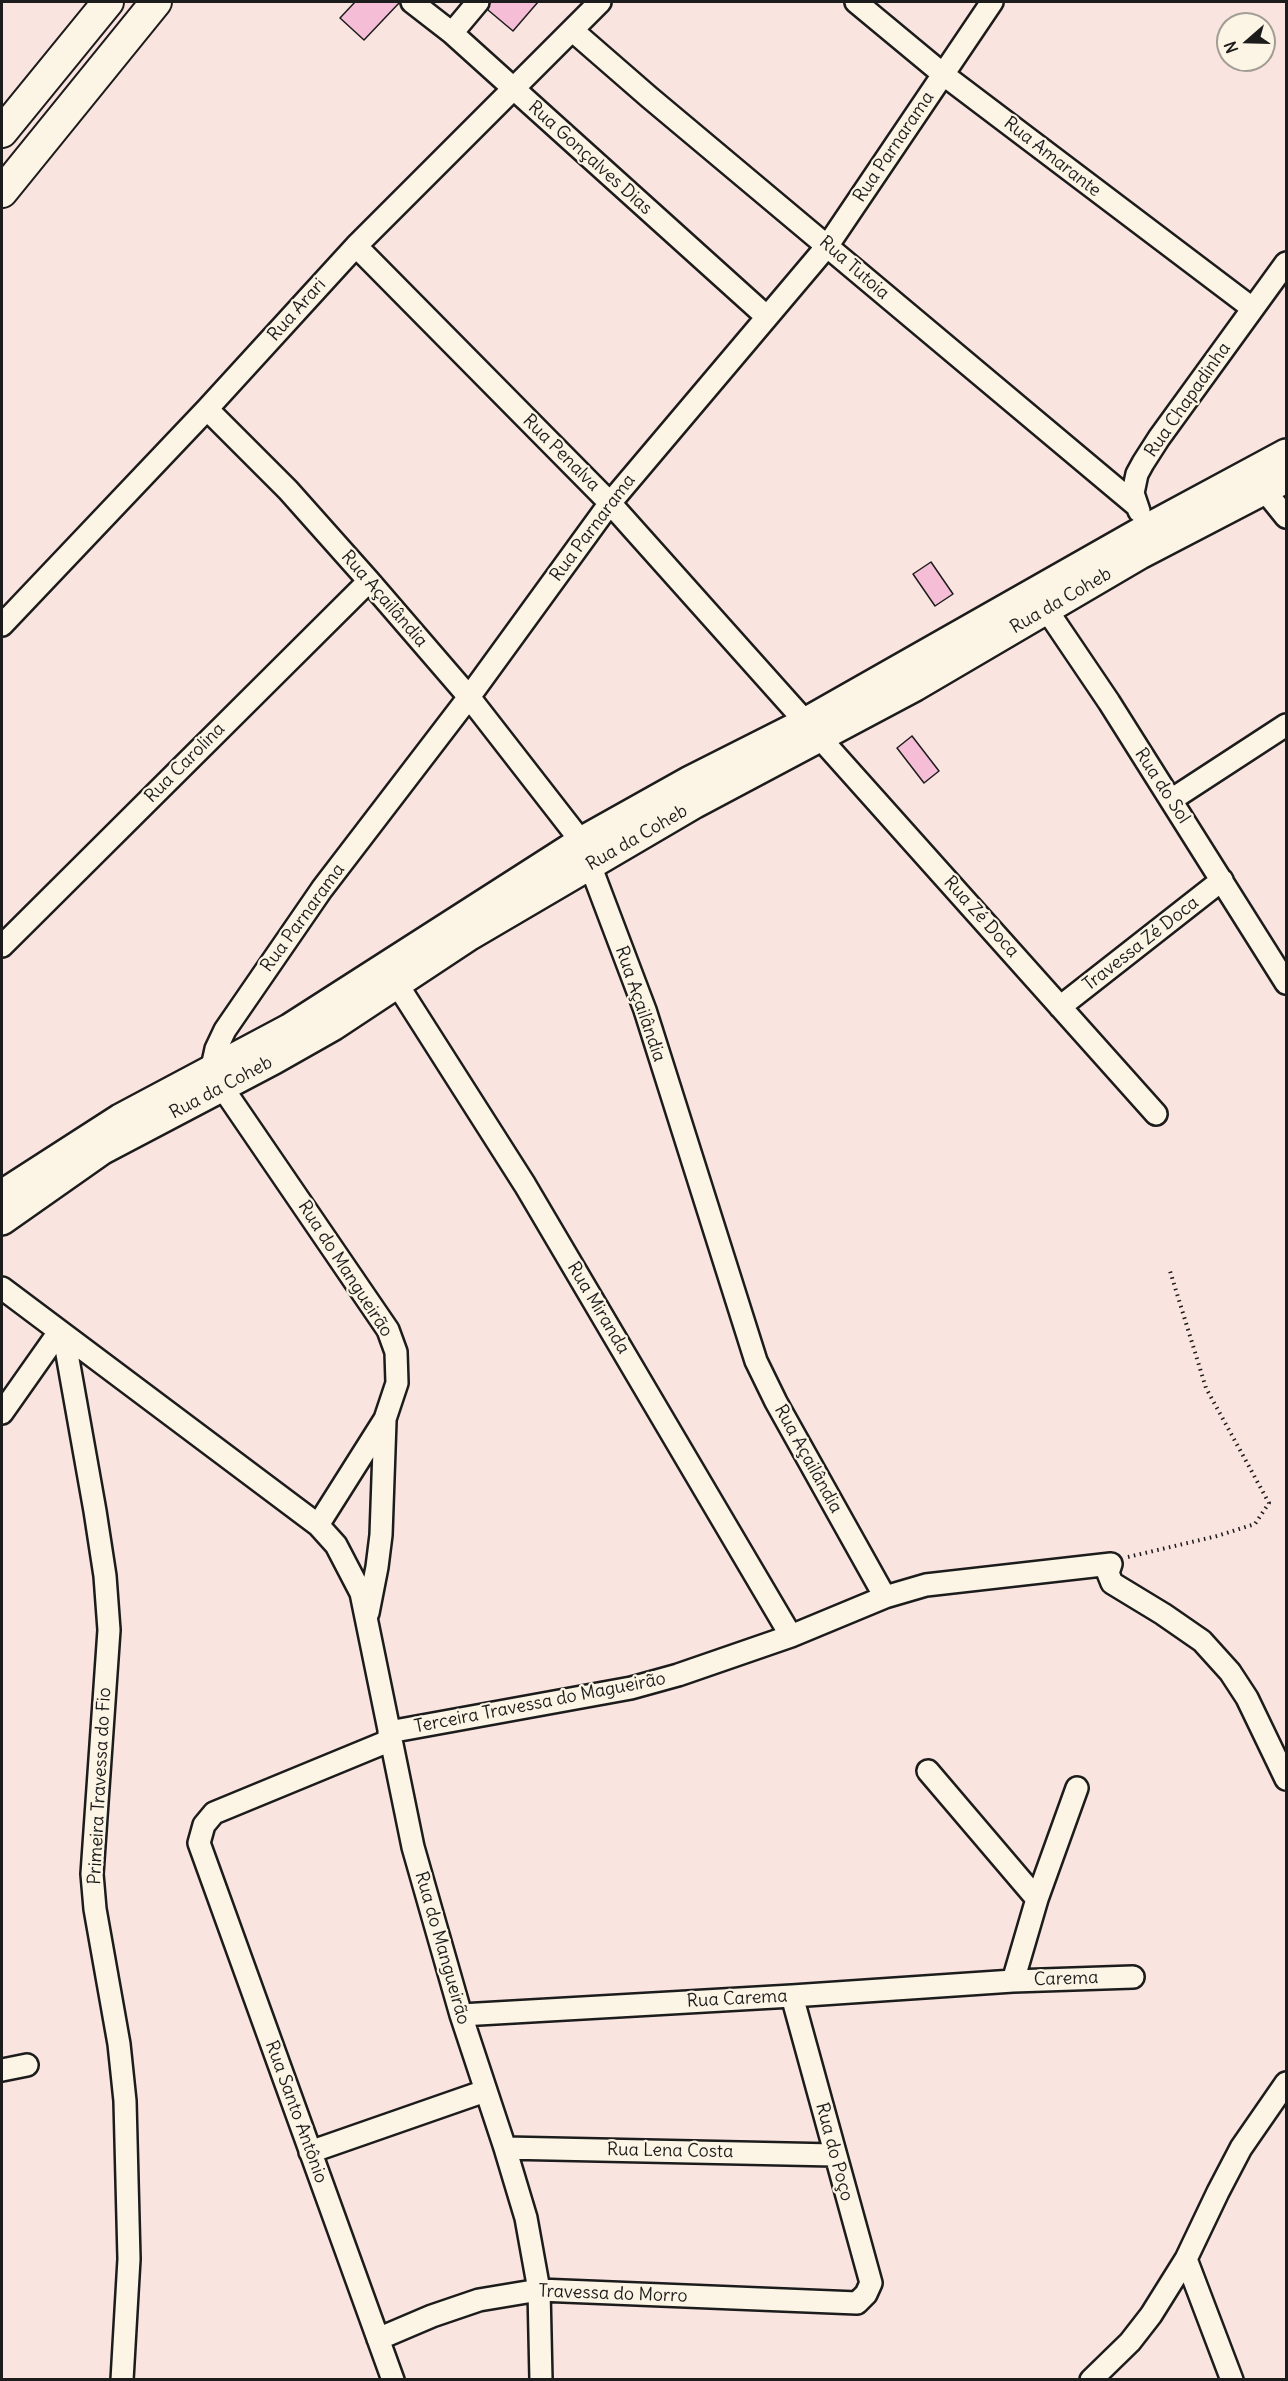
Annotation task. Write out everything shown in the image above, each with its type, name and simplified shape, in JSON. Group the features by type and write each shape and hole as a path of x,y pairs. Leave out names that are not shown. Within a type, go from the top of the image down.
{"main road":[{"path":"2,132 108,2"},
{"path":"2,192 156,2"}],"street":[{"name":"Rua Gonçalves Dias","path":"412,2 452,33 767,317"},
{"path":"452,33 478,2"},
{"name":"Rua Arari","path":"2,624 207,409 356,246 600,2"},
{"name":"Rua Amarante","path":"855,2 944,75 1252,308"},
{"name":"Rua Parnarama","path":"217,1077 216,1048 225,1030 322,889 469,697 610,502 828,245 992,2"},
{"name":"Rua Tutoia","path":"572,30 828,245 1144,528"},
{"name":"Rua Penalva","path":"356,246 610,502 813,730"},
{"name":"Rua Chapadinha","path":"1144,528 1133,493 1137,474 1159,438 1287,263"},
{"name":"Rua Açailândia","path":"207,409 288,490 469,697 585,853 645,1010 756,1361 776,1402 885,1598"},
{"name":"Rua da Coheb","path":"2,1194 120,1118 334,1026 470,936 690,780 813,730 1040,600 1144,528 1287,453"},
{"path":"1276,485 1287,517"},
{"name":"Rua da Coheb","path":"1144,528 1276,485"},
{"name":"Rua Carolina","path":"2,946 369,580"},
{"name":"Rua do Sol","path":"1040,600 1287,983"},
{"path":"1171,801 1287,725"},
{"name":"Rua Zé Doca","path":"813,730 1156,1114"},
{"name":"Rua da Coheb","path":"2,1221 103,1150 289,1028 585,853"},
{"name":"Travessa Zé Doca","path":"1060,1007 1222,880"},
{"name":"Rua Miranda","path":"397,984 525,1185 791,1636"},
{"name":"Rua do Mangueirão","path":"217,1077 388,1330 396,1352 397,1383 385,1419 318,1525"},
{"name":"Rua do Mangueirão","path":"2,1288 61,1335 318,1525 336,1545 350,1570 361,1593 413,1847 461,2015 506,2148 526,2218 539,2290 541,2379"},
{"path":"2,1413 61,1335"},
{"name":"Primeira Travessa do Fio","path":"61,1335 95,1511 105,1576 109,1630 92,1874 95,1910 119,2044 125,2101 129,2259 122,2379"},
{"path":"366,1623 381,1535 385,1419"},
{"path":"791,1636 885,1598 926,1585 1111,1564 1108,1573 1112,1583 1189,1631 1202,1641 1230,1672 1247,1698 1287,1779"},
{"name":"Terceira Travessa do Magueirão","path":"199,1843 204,1825 214,1814 390,1736 631,1688 678,1675 791,1636"},
{"path":"928,1771 1037,1899"},
{"name":"Carema","path":"1077,1788 1037,1899 1013,1981 1133,1977"},
{"name":"Rua Santo Antônio","path":"199,1843 393,2379"},
{"name":"Rua Carema","path":"461,2015 1013,1981"},
{"name":"Rua do Poço","path":"792,1996 871,2283 866,2294 857,2303"},
{"path":"2,2070 27,2065"},
{"path":"1090,2379 1130,2342 1151,2315 1186,2259 1241,2148 1287,2083"},
{"path":"310,2152 486,2091"},
{"name":"Rua Lena Costa","path":"506,2148 834,2155"},
{"path":"1186,2259 1232,2379"},
{"name":"Travessa do Morro","path":"378,2338 479,2300 539,2290 857,2303"}],"path":[{"path":"1111,1564 1144,1552 1217,1536 1255,1524 1269,1503 1206,1388 1170,1271"}],"building":[{"path":"355,2 400,2 364,40 340,18"},
{"path":"490,2 538,2 513,31 488,10"},
{"path":"931,562 953,594 935,606 913,574"},
{"path":"912,736 939,771 924,783 897,748"}]}
